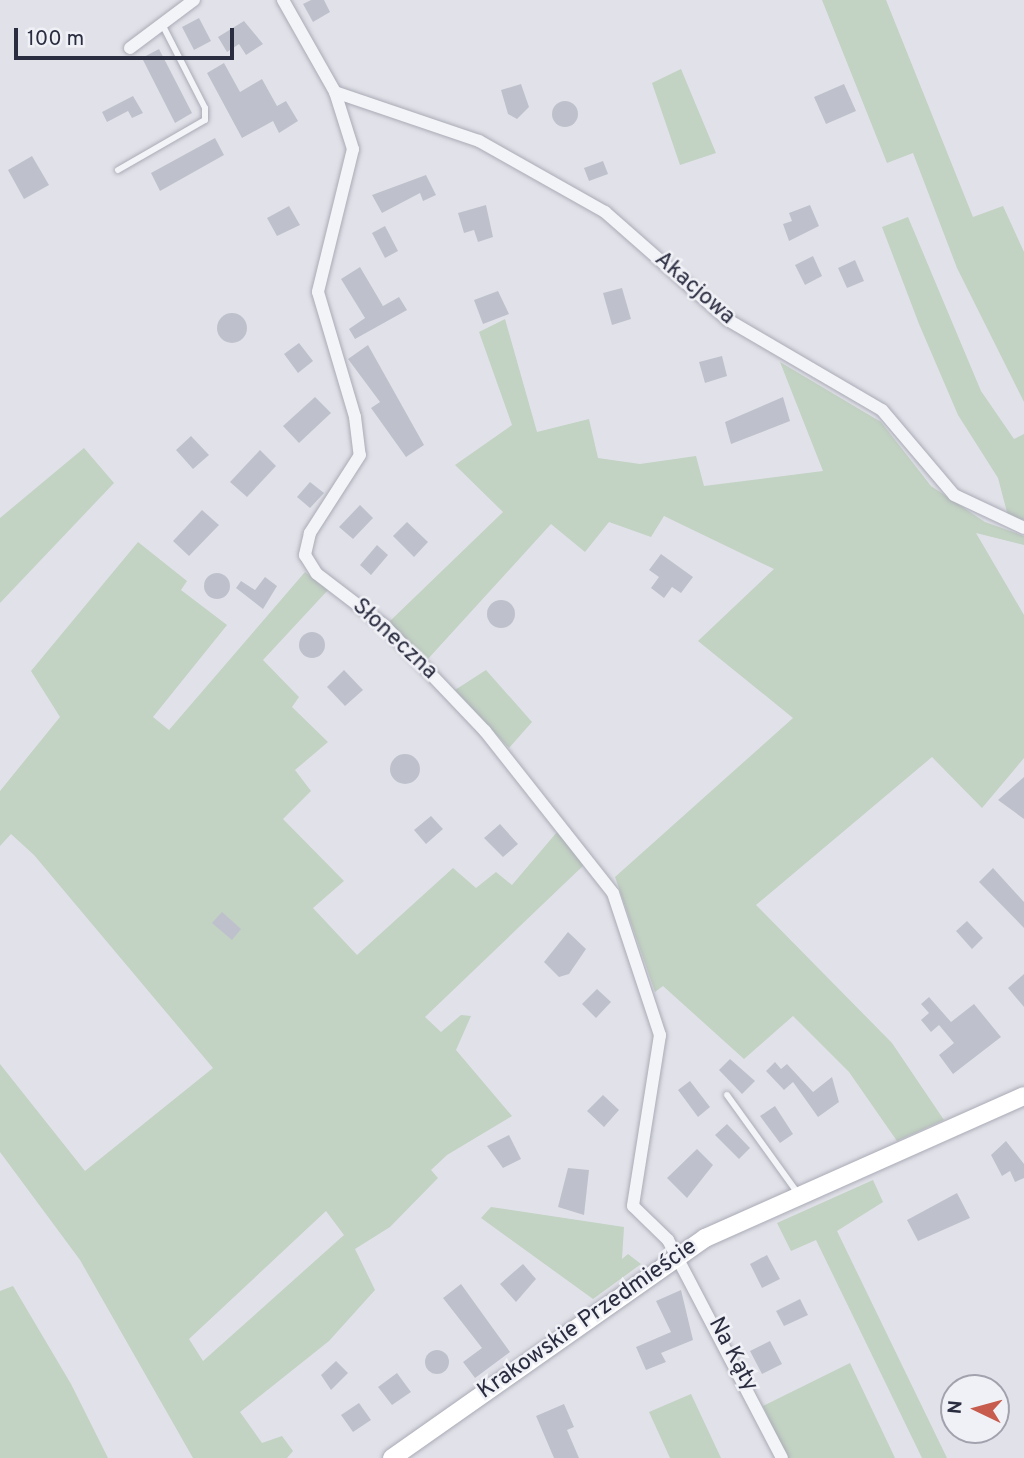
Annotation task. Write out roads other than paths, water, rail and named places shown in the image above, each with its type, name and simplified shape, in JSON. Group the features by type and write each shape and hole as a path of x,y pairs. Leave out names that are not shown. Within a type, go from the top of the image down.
{"main road":[{"name":"Krakowskie Przedmieście","path":"392,1458 677,1255 799,1195 1024,1096"}],"street":[{"path":"130,48 163,26 194,0"},
{"name":"Słoneczna","path":"283,0 335,92 353,149 318,292 361,445 353,475 310,533 305,555 317,574 385,626 485,731 606,882 660,1035 633,1206 677,1255"},
{"name":"Akacjowa","path":"335,92 480,141 605,212 728,320 883,410 954,495 1024,528"},
{"name":"Na Kąty","path":"677,1255 782,1458"}],"lane":[{"path":"118,170 205,120 205,108 163,26"},
{"path":"727,1095 799,1195"}]}
